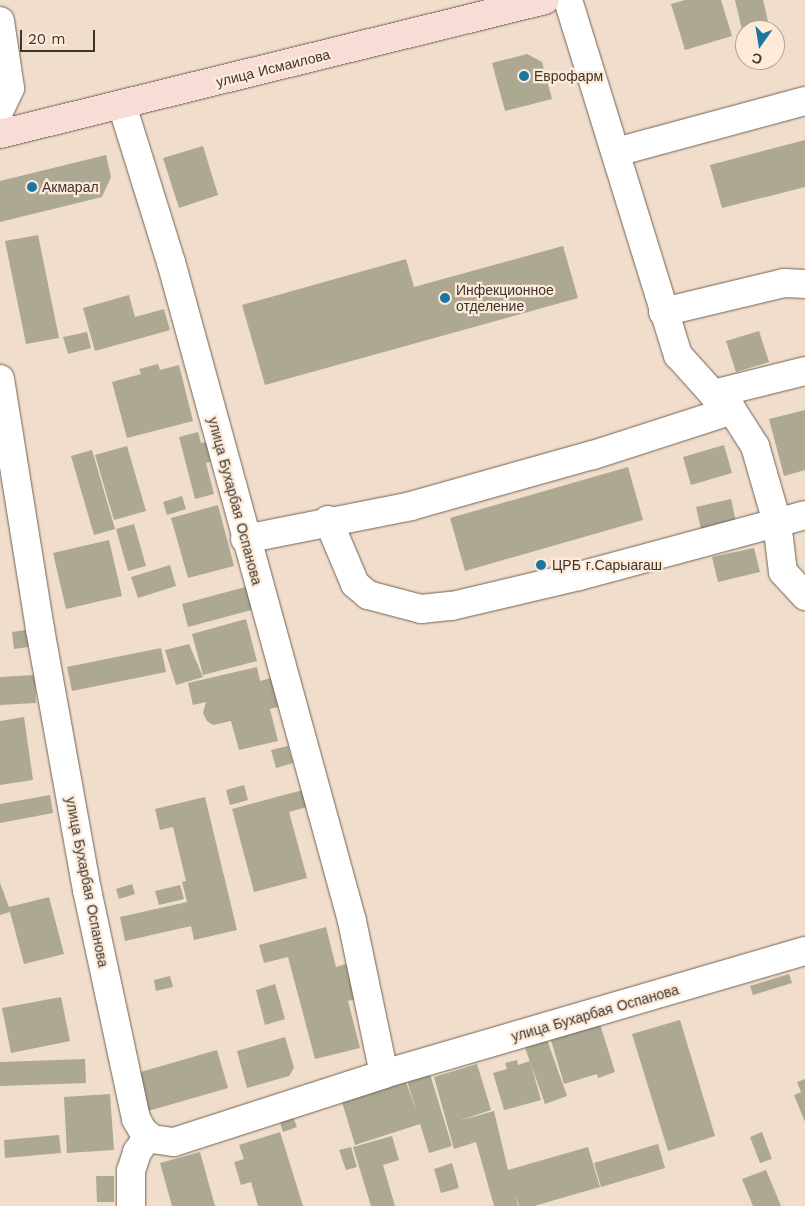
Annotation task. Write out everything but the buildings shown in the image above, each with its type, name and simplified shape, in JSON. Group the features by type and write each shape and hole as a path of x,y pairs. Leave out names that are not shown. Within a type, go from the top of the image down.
{"main road":[{"name":"улица Исмаилова","path":"0,134 545,0"}],"street":[{"path":"568,0 616,152 663,312 678,355 722,402 755,446 777,522 783,572 805,596"},
{"path":"0,21 10,88 0,109"},
{"path":"616,152 805,101"},
{"name":"улица Бухарбая Оспанова","path":"122,105 171,262 244,539 352,920 384,1074"},
{"path":"663,312 784,283 805,284"},
{"path":"244,539 328,520 420,503 593,455 722,402 805,371"},
{"name":"улица Бухарбая Оспанова","path":"0,379 40,630 88,890 136,1119 149,1136 174,1142 384,1074 805,951"},
{"path":"328,520 355,584 368,595 421,609 452,606 579,576 805,516"},
{"path":"131,1206 131,1171 137,1152 149,1136"}],"place":[{"name":"Еврофарм","path":"524,76"},
{"name":"Акмарал","path":"32,187"},
{"name":"Инфекционное отделение","path":"445,298"},
{"name":"ЦРБ г.Сарыагаш","path":"541,565"}]}
